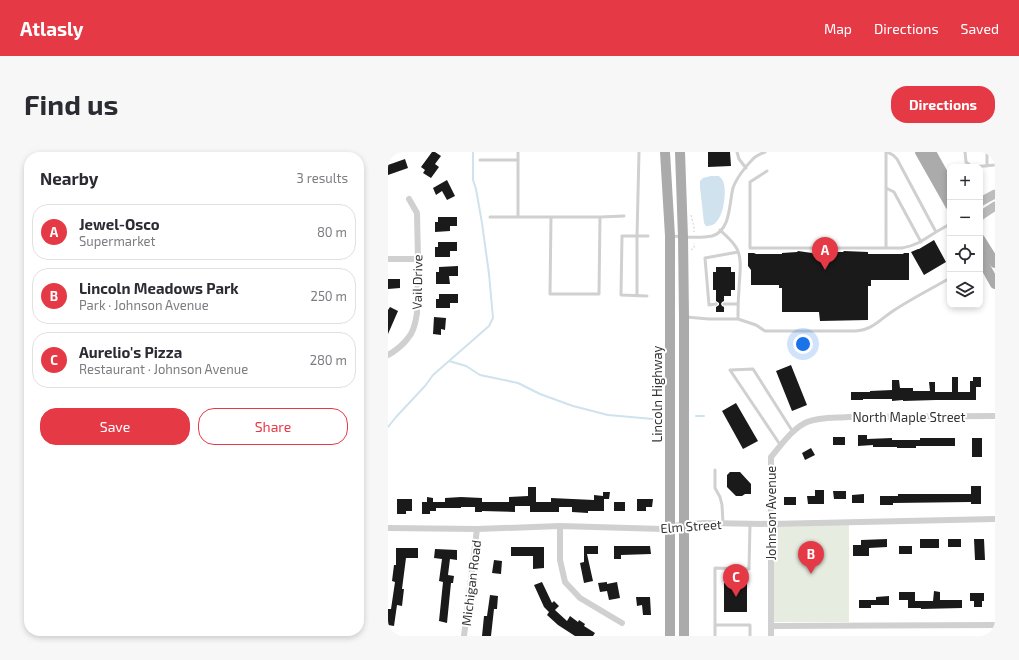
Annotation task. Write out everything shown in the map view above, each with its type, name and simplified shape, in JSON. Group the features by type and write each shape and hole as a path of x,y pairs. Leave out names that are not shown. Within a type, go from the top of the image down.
{"main road":[{"name":"Lincoln Highway","path":"665,152 670,236 670,636"},
{"name":"Lincoln Highway","path":"680,152 684,317 684,636"},
{"path":"920,152 947,200"},
{"path":"931,152 947,181"},
{"path":"983,244 995,263"},
{"path":"983,265 995,284"}],"street":[{"path":"983,200 995,194"},
{"name":"Vail Drive","path":"388,355 409,338 416,320 418,308 417,213 409,198"},
{"path":"983,214 995,206"},
{"path":"388,259 418,259"},
{"name":"North Maple Street","path":"823,419 848,417 995,416"},
{"name":"Johnson Avenue","path":"771,636 771,456 793,432 807,422 823,419"},
{"name":"Elm Street","path":"388,528 477,529 560,526 663,529 670,526 704,523 771,524 995,519"},
{"path":"560,526 560,560 565,582 580,598 622,623"},
{"name":"Michigan Road","path":"464,636 477,529"},
{"path":"771,626 995,625"}],"lane":[{"path":"518,152 518,217"},
{"path":"637,296 639,152"},
{"path":"737,152 739,159 746,168"},
{"path":"754,152 756,156"},
{"path":"670,236 713,236 723,228 727,221 734,188 752,160 756,156 765,152"},
{"path":"886,248 886,152 893,155 896,159 936,232"},
{"path":"965,152 966,162 972,167 995,166"},
{"path":"987,152 987,166"},
{"path":"480,160 518,160"},
{"path":"767,171 750,182 750,248 911,247 922,242 947,226"},
{"path":"886,188 894,192 922,242"},
{"path":"551,217 550,294 599,294 600,216"},
{"path":"490,217 624,216"},
{"path":"720,230 733,242 738,252 740,265 738,319"},
{"path":"648,236 622,236 621,295 648,296"},
{"path":"716,304 709,305 705,258 738,252"},
{"path":"684,317 738,319 756,325 765,331 863,331 870,328 892,311 947,280"},
{"path":"724,304 738,304"},
{"path":"781,446 730,370 753,369 793,432"},
{"path":"715,470 715,488 722,505 723,523"},
{"path":"715,636 715,568 749,569 750,524"},
{"path":"715,624 750,625 750,636"}],"shaded area":[{"path":"773,525 849,525 849,622 773,622"}],"water":[{"path":"719,176 723,181 725,190 724,202 719,218 716,222 712,225 706,226 704,223 700,181 703,178"}],"building":[{"path":"432,152 435,152 441,156 435,164 439,167 431,178 423,173 425,170 421,167"},
{"path":"708,152 730,152 731,166 708,167"},
{"path":"405,159 408,168 388,175 388,165"},
{"path":"447,180 455,196 447,200 442,191 436,195 433,188"},
{"path":"438,217 457,217 457,226 450,226 450,231 435,232 435,222 438,222"},
{"path":"934,240 946,262 924,275 911,252"},
{"path":"438,242 457,242 457,251 450,251 450,257 435,257 435,247 438,247"},
{"path":"798,251 812,253 815,255 829,255 831,252 844,251 868,252 868,254 909,253 909,280 871,280 871,286 868,286 868,320 820,321 819,312 782,312 782,288 779,288 779,285 751,285 751,270 748,266 748,253 782,254"},
{"path":"458,266 458,276 449,276 450,284 436,284 436,272 439,272 439,267"},
{"path":"716,267 731,267 731,272 735,272 735,290 731,290 731,296 724,296 724,301 721,304 724,307 724,312 716,312 716,307 719,303 716,301 716,290 713,290 713,272 716,272"},
{"path":"388,279 400,279 400,288 388,289"},
{"path":"439,294 458,294 458,303 450,303 450,308 436,308 436,299 439,299"},
{"path":"390,307 398,311 388,334 388,310"},
{"path":"434,317 446,318 445,330 441,329 441,335 433,334"},
{"path":"791,365 807,405 792,411 776,371"},
{"path":"952,377 958,377 958,392 970,392 970,381 973,381 973,377 981,377 981,387 976,387 976,400 851,400 851,392 892,390 892,380 899,380 900,388 913,388 913,391 930,391 929,382 935,382 935,392 952,392"},
{"path":"736,403 758,441 743,449 722,411"},
{"path":"858,435 867,435 867,439 892,438 892,440 955,438 955,446 916,446 916,448 897,448 873,447 873,445 858,446"},
{"path":"833,437 845,437 845,445 833,445"},
{"path":"972,438 982,438 982,457 972,457"},
{"path":"811,448 815,455 805,460 802,453"},
{"path":"730,472 740,472 751,484 751,494 736,496 727,487 727,475"},
{"path":"971,486 981,486 981,504 971,504 971,502 893,503 893,505 880,505 880,496 898,496 898,494 971,494"},
{"path":"528,487 536,487 536,502 551,502 551,498 594,500 594,495 603,496 603,492 610,492 609,499 604,499 604,511 588,511 588,513 572,512 572,507 559,507 559,512 530,512 530,506 515,506 515,512 475,512 475,507 461,507 436,508 436,511 430,511 430,514 422,514 422,502 427,502 427,497 433,498 433,502 445,502 445,498 461,497 482,498 482,502 509,502 509,497 528,496"},
{"path":"815,490 824,490 824,504 808,504 807,496 815,496"},
{"path":"833,491 846,491 846,499 834,499"},
{"path":"864,494 864,503 852,503 852,495"},
{"path":"784,497 796,497 796,505 784,505"},
{"path":"397,499 412,499 412,511 406,511 406,514 397,514"},
{"path":"637,499 653,499 652,507 646,507 646,511 637,511"},
{"path":"614,502 625,502 625,511 614,511"},
{"path":"887,539 887,547 869,548 869,556 853,556 853,545 861,545 861,540"},
{"path":"920,539 939,539 939,548 920,548"},
{"path":"948,539 961,539 961,547 948,547"},
{"path":"974,539 984,539 985,560 975,560"},
{"path":"584,546 598,546 598,554 587,554 593,581 584,583 580,563 584,562"},
{"path":"614,546 650,546 651,554 621,555 621,559 614,559"},
{"path":"899,546 912,546 912,554 899,554"},
{"path":"511,547 544,547 544,568 533,569 533,556 511,556"},
{"path":"396,548 418,548 418,558 406,558 402,589 404,589 402,606 397,605 394,626 388,625 388,609 391,609 395,582 392,581 394,565 396,565"},
{"path":"435,549 457,550 457,560 450,559 448,575 454,576 453,583 451,583 447,623 439,621 443,582 439,581 442,559 434,558"},
{"path":"494,560 502,561 501,574 492,573"},
{"path":"542,582 552,603 554,601 559,606 555,610 567,621 570,616 578,622 579,620 585,624 584,626 595,633 593,636 575,636 558,625 547,615 549,612 544,607 534,585"},
{"path":"607,582 607,584 617,582 620,598 609,600 607,591 600,592 598,583"},
{"path":"724,583 747,583 747,612 724,612"},
{"path":"934,591 940,592 940,600 962,600 962,608 908,608 908,600 899,600 899,592 915,592 915,601 933,601"},
{"path":"970,593 984,593 982,607 974,607 974,601 970,601"},
{"path":"490,595 498,596 497,609 494,609 491,636 482,636 484,616 487,616"},
{"path":"889,596 889,605 871,605 871,608 859,608 859,600 876,600 876,597"},
{"path":"636,597 650,597 651,615 643,615 642,605 637,606"}],"waterway":[{"path":"388,427 433,375 489,326 493,318 482,223 473,180 473,152"},
{"path":"449,361 466,366 480,375 518,383 540,394 573,406 608,415 653,419"},
{"path":"696,416 704,416"}],"place":[{"name":"Jewel-Osco","path":"825,270"},
{"name":"Lincoln Meadows Park","path":"811,574"},
{"name":"Aurelio's Pizza","path":"736,597"}]}
